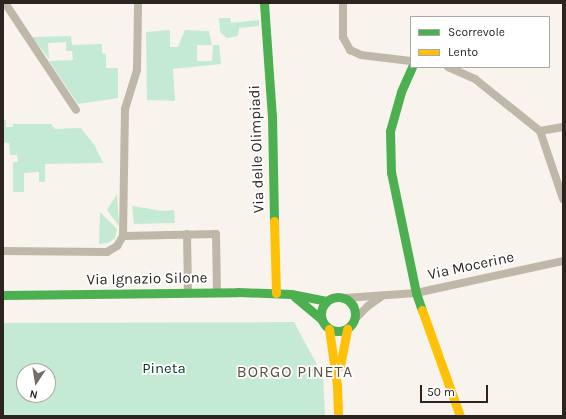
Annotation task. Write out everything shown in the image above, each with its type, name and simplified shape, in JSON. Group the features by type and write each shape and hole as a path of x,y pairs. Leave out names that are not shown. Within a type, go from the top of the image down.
{"street":[{"path":"6,3 76,110"},
{"path":"3,251 107,252 117,246 123,236 125,109 137,70 138,3"},
{"name":"Via delle Olimpiadi","path":"264,3 272,116 276,294"},
{"path":"342,3 343,36 350,50 361,55 410,61"},
{"path":"412,68 401,92 390,131 391,172 416,293 460,416"},
{"path":"450,68 475,79 540,131 563,199"},
{"path":"540,131 563,127"},
{"path":"187,234 188,293"},
{"path":"123,236 216,234 217,292"},
{"name":"Via Mocerine","path":"344,298 416,293 563,261"},
{"name":"Via Ignazio Silone","path":"3,295 217,292 291,294 326,301"},
{"path":"291,294 308,305 322,319 329,329 338,385 338,416"},
{"name":"Via Mocerine","path":"355,319 368,306 386,295"},
{"path":"322,319 322,310 326,301 335,297 344,298 355,309 355,319 348,329 338,385"},
{"path":"329,329 338,332 348,329"}],"green space":[{"path":"219,18 230,18 231,23 259,20 259,26 239,28 238,36 227,38 220,32"},
{"path":"170,30 170,47 178,47 185,30 209,31 212,45 197,45 197,61 212,61 213,45 219,45 221,64 173,69 175,101 147,100 146,32"},
{"path":"71,36 72,45 102,44 102,53 106,54 106,68 118,68 118,98 78,104 49,61 73,60 72,51 66,51 66,42 48,43 49,59 32,37"},
{"path":"3,120 6,120 6,127 13,127 13,124 51,124 55,129 81,128 95,146 103,163 45,164 45,182 39,182 39,172 24,173 24,192 13,192 13,162 18,162 17,155 10,155 9,143 3,142"},
{"path":"117,194 119,226 107,210"},
{"path":"132,206 163,211 174,210 175,223 134,224"},
{"path":"100,212 117,229 115,238 108,243 99,244"},
{"name":"Pineta","path":"294,322 323,376 325,416 3,416 3,323"}],"traffic: fast":[{"path":"264,3 272,116 274,221"},
{"path":"412,68 401,92 390,131 391,172 416,293 422,310"},
{"path":"3,295 238,292 291,294 326,301"},
{"path":"295,297 321,319"},
{"path":"335,297 341,297 345,298 352,304 355,314 354,321 348,328 341,331 335,331 331,330 324,324 321,317 321,311 322,307 328,300 335,297"}],"traffic: slow":[{"path":"274,221 276,293"},
{"path":"422,310 460,416"},
{"path":"329,329 337,385 338,416"},
{"path":"340,366 347,329"}],"district":[{"name":"BORGO PINETA","path":"295,372"}]}
